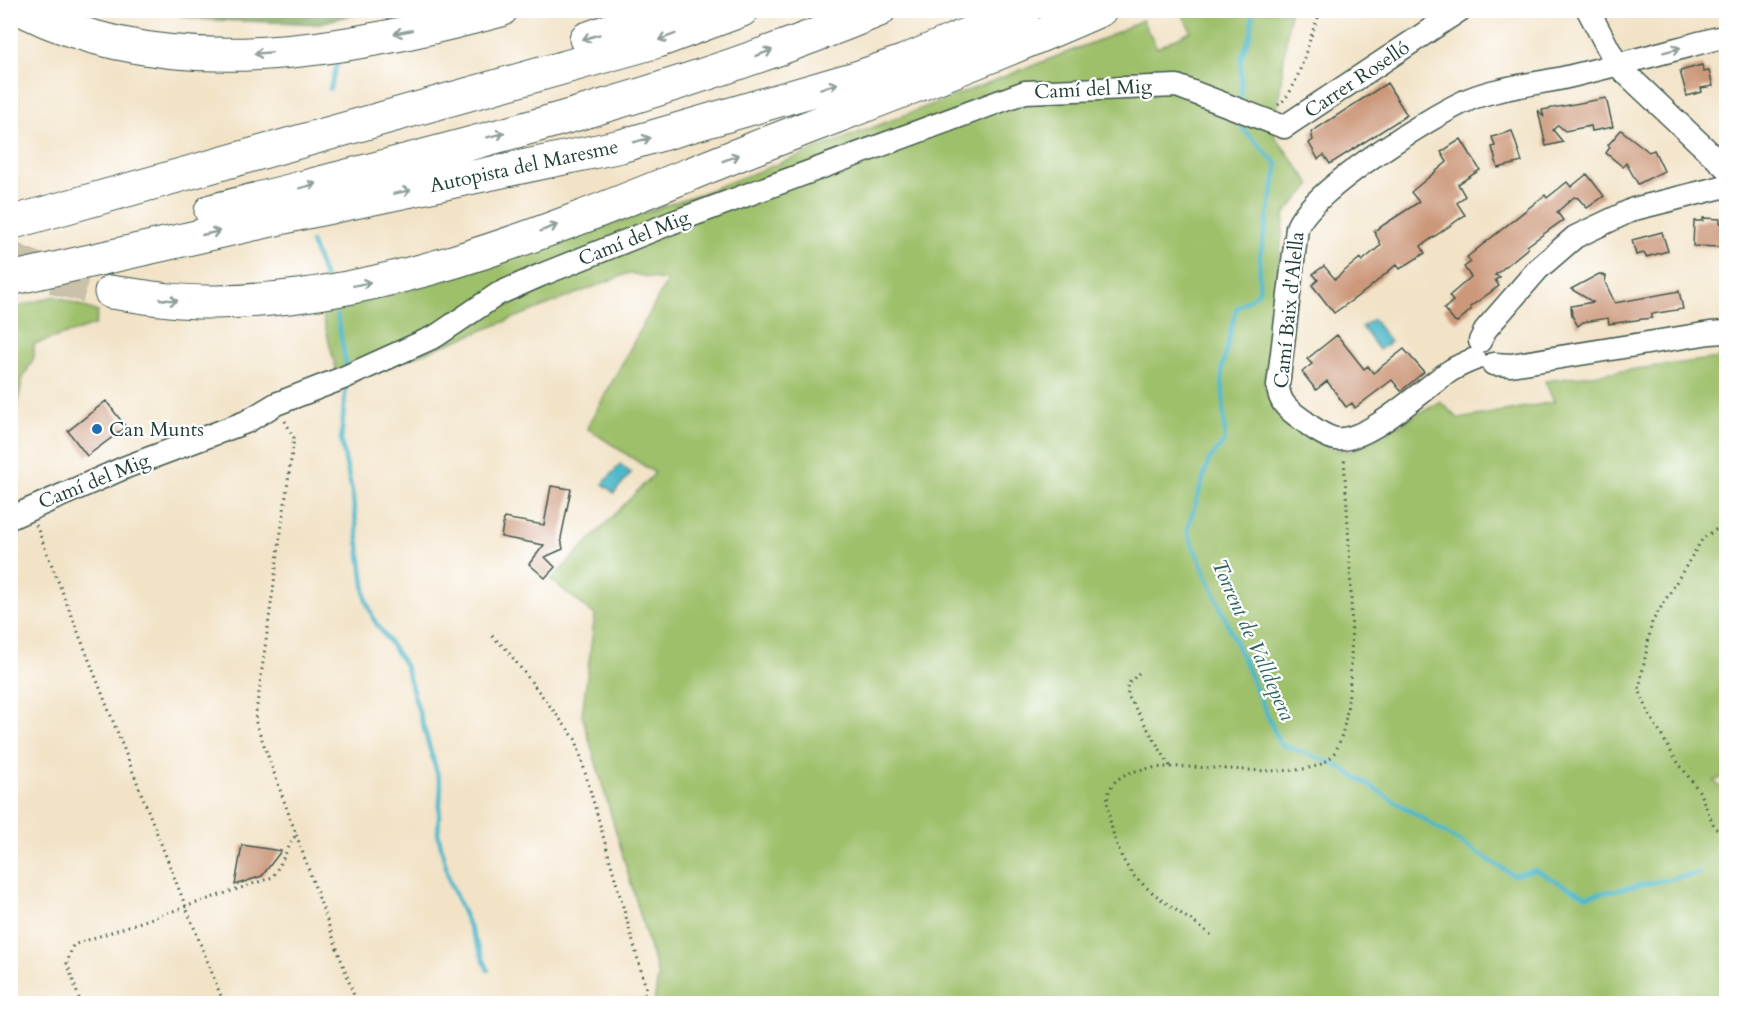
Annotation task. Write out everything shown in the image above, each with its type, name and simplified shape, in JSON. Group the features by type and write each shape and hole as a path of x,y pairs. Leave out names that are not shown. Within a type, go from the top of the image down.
{"highway":[{"path":"22,10 102,41 159,52 230,56 321,47 501,10"},
{"path":"10,208 617,30 666,10"},
{"path":"10,223 658,41 742,10"},
{"path":"10,273 176,220 567,116 698,77 879,10"},
{"path":"111,292 173,301 248,301 309,295 429,268 504,244 637,194 1029,24 1100,10"},
{"name":"Autopista del Maresme","path":"10,279 298,214 621,146 859,77 1029,24"}],"street":[{"name":"Carrer Roselló","path":"1284,127 1460,10"},
{"path":"1588,10 1617,65 1726,168"},
{"name":"Camí Baix d'Alella","path":"1343,439 1334,439 1309,425 1285,406 1279,396 1297,228 1305,212 1347,175 1398,140 1471,99 1617,65 1726,36"},
{"name":"Camí del Mig","path":"20,513 246,422 276,404 343,378 436,336 498,294 541,275 671,223 1025,92 1177,86 1284,127"},
{"path":"1726,186 1635,209 1575,237 1538,269 1486,329 1489,351 1511,365 1543,358 1726,332"},
{"path":"1343,439 1353,437 1408,405 1451,370 1489,351"}],"path":[{"path":"1259,118 1283,102 1322,10"},
{"path":"276,404 294,438 255,720 357,1004"},
{"path":"1211,934 1134,875 1115,843 1107,806 1108,796 1115,782 1132,769 1170,766 1277,772 1320,765 1336,751 1347,719 1352,675 1343,439"},
{"path":"20,513 186,906 224,1004"},
{"path":"1726,523 1703,538 1652,622 1639,688 1648,712 1674,757 1699,792 1715,828 1726,837"},
{"path":"492,636 506,649 576,740 646,988 641,1004"},
{"path":"1139,673 1126,685 1128,696 1170,766"},
{"path":"81,1004 67,963 73,945 273,877 297,832"}],"green space":[{"path":"165,11 366,11 317,24 193,19"},
{"path":"1181,11 1290,11 1274,135 1311,185 1285,213 1264,384 1274,410 1297,430 1332,449 1352,451 1440,402 1459,419 1554,402 1545,381 1726,357 1726,776 1714,781 1726,792 1726,1003 654,1003 658,976 582,715 595,615 551,580 655,473 587,428 667,281 629,273 340,386 322,313 465,274 702,193 1107,37 1142,20 1157,48 1191,31"},
{"path":"54,296 98,312 95,325 34,344 34,357 22,380 15,419 11,419 11,309"}],"water":[{"path":"1373,319 1390,342 1379,350 1362,327"},
{"path":"620,464 631,473 614,493 603,484"}],"building":[{"path":"1702,65 1704,72 1709,71 1713,86 1701,88 1702,92 1687,96 1680,71"},
{"path":"1387,83 1407,115 1330,164 1324,155 1318,159 1309,143 1313,140 1311,132"},
{"path":"1606,98 1613,127 1592,131 1591,126 1565,131 1558,125 1553,130 1563,142 1546,146 1538,110 1544,117 1542,110"},
{"path":"1621,130 1649,152 1654,150 1664,171 1638,184 1626,163 1623,167 1606,153 1610,147 1608,145"},
{"path":"1512,131 1522,162 1498,168 1492,147 1495,146 1492,137"},
{"path":"1461,139 1480,170 1458,184 1465,196 1457,203 1465,215 1421,246 1425,253 1400,269 1397,264 1368,289 1334,313 1312,285 1318,280 1313,274 1324,266 1335,279 1360,258 1362,261 1381,245 1374,231 1419,202 1411,192 1447,162 1441,152"},
{"path":"1587,174 1604,196 1587,208 1578,198 1574,197 1557,212 1563,220 1527,246 1528,248 1495,275 1500,277 1495,280 1499,286 1470,307 1471,310 1457,322 1453,320 1444,309 1453,301 1449,296 1471,277 1464,267 1471,262 1467,257 1545,195 1547,198 1567,182 1571,187"},
{"path":"1703,218 1720,219 1720,223 1723,223 1722,247 1693,246 1694,221 1703,221"},
{"path":"1662,232 1668,251 1646,257 1644,253 1636,255 1632,240"},
{"path":"1599,274 1606,276 1605,282 1615,303 1679,291 1683,309 1652,314 1652,318 1609,324 1608,318 1583,322 1578,326 1572,316 1571,306 1593,302 1571,289"},
{"path":"1337,335 1364,369 1368,366 1373,373 1404,349 1424,372 1401,391 1392,380 1355,408 1352,403 1346,407 1327,381 1316,390 1302,372 1312,364 1307,359"},
{"name":"Can Munts","path":"106,401 126,427 87,456 68,431"},
{"path":"551,486 571,489 561,538 563,549 545,557 555,567 545,578 529,564 544,545 501,537 504,518 544,525"},
{"path":"242,845 281,851 262,876 235,885"}],"waterway":[{"path":"353,14 355,10"},
{"name":"Torrent de Valldepera","path":"1241,99 1241,59 1251,33 1253,10"},
{"path":"330,89 339,57"},
{"name":"Torrent de Valldepera","path":"1241,127 1278,165 1260,256 1259,292 1236,309 1222,369 1225,441 1209,460 1187,531 1280,744 1335,764 1513,875 1535,870 1586,896 1700,873"},
{"path":"311,242 325,278"},
{"path":"337,315 347,370"},
{"path":"346,384 341,440 352,492 366,600 374,620 405,665 441,786 438,833 449,880 488,970"}],"tunnel":[{"path":"10,258 62,280 111,292"}],"place":[{"name":"Can Munts","path":"97,429"}]}
